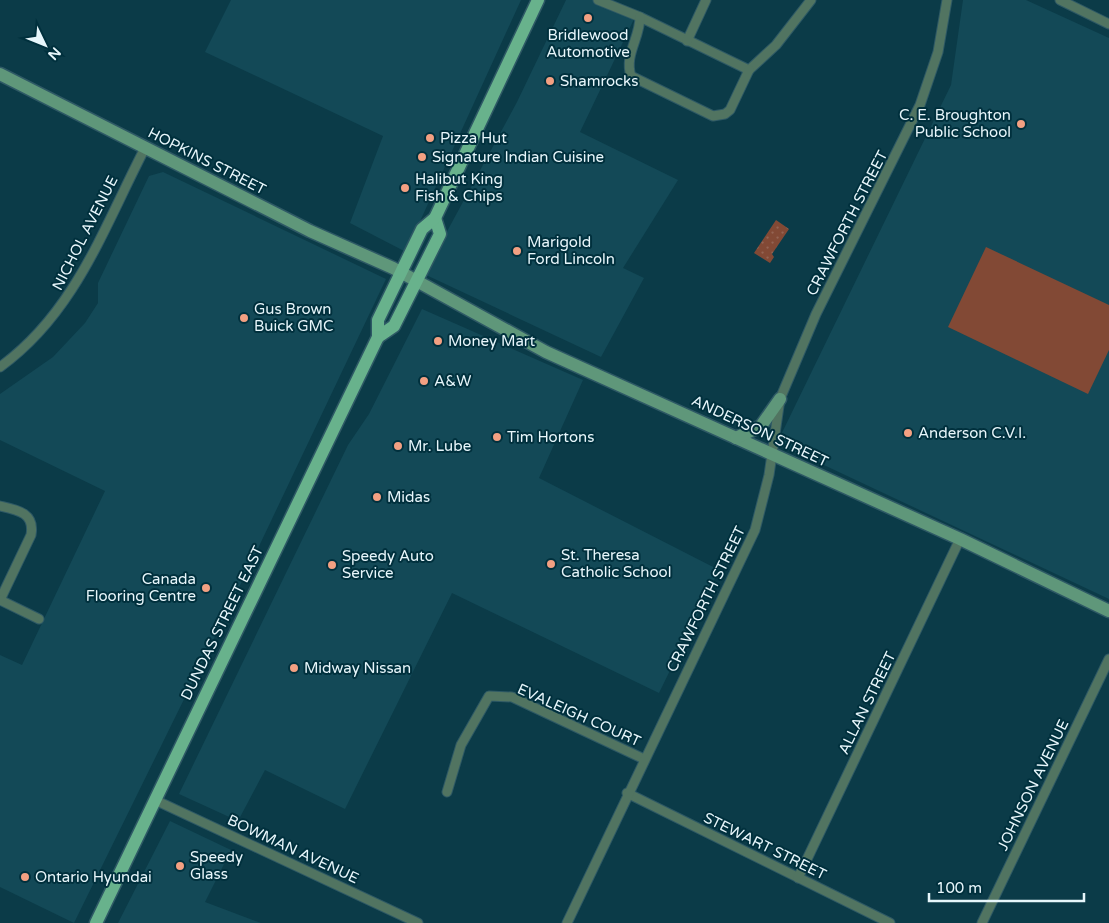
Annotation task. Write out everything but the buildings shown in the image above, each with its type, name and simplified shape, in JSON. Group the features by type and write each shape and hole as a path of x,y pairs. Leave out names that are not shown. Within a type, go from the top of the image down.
{"main road":[{"name":"DUNDAS STREET EAST","path":"96,923 378,337 378,320 422,229 435,218 538,0"},
{"name":"HOPKINS STREET","path":"0,74 310,231 401,273"},
{"name":"DUNDAS STREET EAST","path":"378,337 394,326 440,234 435,218"},
{"name":"ANDERSON STREET","path":"401,273 546,352 770,455 960,539 1109,611"},
{"path":"736,438 761,426 780,399"}],"street":[{"path":"598,0 640,17 749,70"},
{"path":"687,41 706,0"},
{"path":"640,17 640,30 627,66 631,76 704,112 717,116 730,110 749,70 776,45 810,0"},
{"name":"CRAWFORTH STREET","path":"567,923 755,530 768,474 780,399 816,314 920,105 938,52 947,0"},
{"path":"1060,0 1109,24"},
{"name":"NICHOL AVENUE","path":"0,367 36,336 66,301 92,256 144,148"},
{"path":"0,506 22,512 30,520 32,527 31,535 0,600 39,619"},
{"name":"ALLAN STREET","path":"798,878 960,539"},
{"name":"JOHNSON AVENUE","path":"982,923 1109,659"},
{"name":"EVALEIGH COURT","path":"447,792 461,745 488,696 512,697 644,759"},
{"name":"STEWART STREET","path":"628,793 890,923"},
{"name":"BOWMAN AVENUE","path":"155,800 418,923"}],"shaded area":[{"path":"231,0 521,0 406,252 350,223 383,136 205,52"},
{"path":"566,0 593,0 634,19 580,132 678,180 623,268 644,278 601,357 424,274 517,102"},
{"path":"963,0 1026,0 1109,38 1109,599 777,443 951,85"},
{"path":"163,172 386,279 252,561 74,923 0,887 0,655 22,665 105,491 0,440 0,394 53,357 85,323 98,303 98,283 149,176"},
{"path":"776,220 789,229 772,254 774,257 770,263 754,253"},
{"path":"986,247 1109,305 1109,350 1088,394 948,327"},
{"path":"422,309 583,380 539,478 719,570 659,693 452,593 345,809 265,770 238,821 179,794 348,445 369,414"},
{"path":"170,821 231,850 205,902 261,923 118,923"}],"place":[{"name":"Bridlewood Automotive","path":"588,18"},
{"name":"Shamrocks","path":"550,81"},
{"name":"C. E. Broughton Public School","path":"1021,124"},
{"name":"Pizza Hut","path":"430,138"},
{"name":"Signature Indian Cuisine","path":"422,157"},
{"name":"Halibut King Fish & Chips","path":"405,188"},
{"name":"Marigold Ford Lincoln","path":"517,251"},
{"name":"Gus Brown Buick GMC","path":"244,318"},
{"name":"Money Mart","path":"438,341"},
{"name":"A&W","path":"424,381"},
{"name":"Anderson C.V.I.","path":"908,433"},
{"name":"Tim Hortons","path":"497,437"},
{"name":"Mr. Lube","path":"398,446"},
{"name":"Midas","path":"377,497"},
{"name":"St. Theresa Catholic School","path":"551,564"},
{"name":"Speedy Auto Service","path":"332,565"},
{"name":"Canada Flooring Centre","path":"206,588"},
{"name":"Midway Nissan","path":"294,668"},
{"name":"Speedy Glass","path":"180,866"},
{"name":"Ontario Hyundai","path":"25,877"}]}
